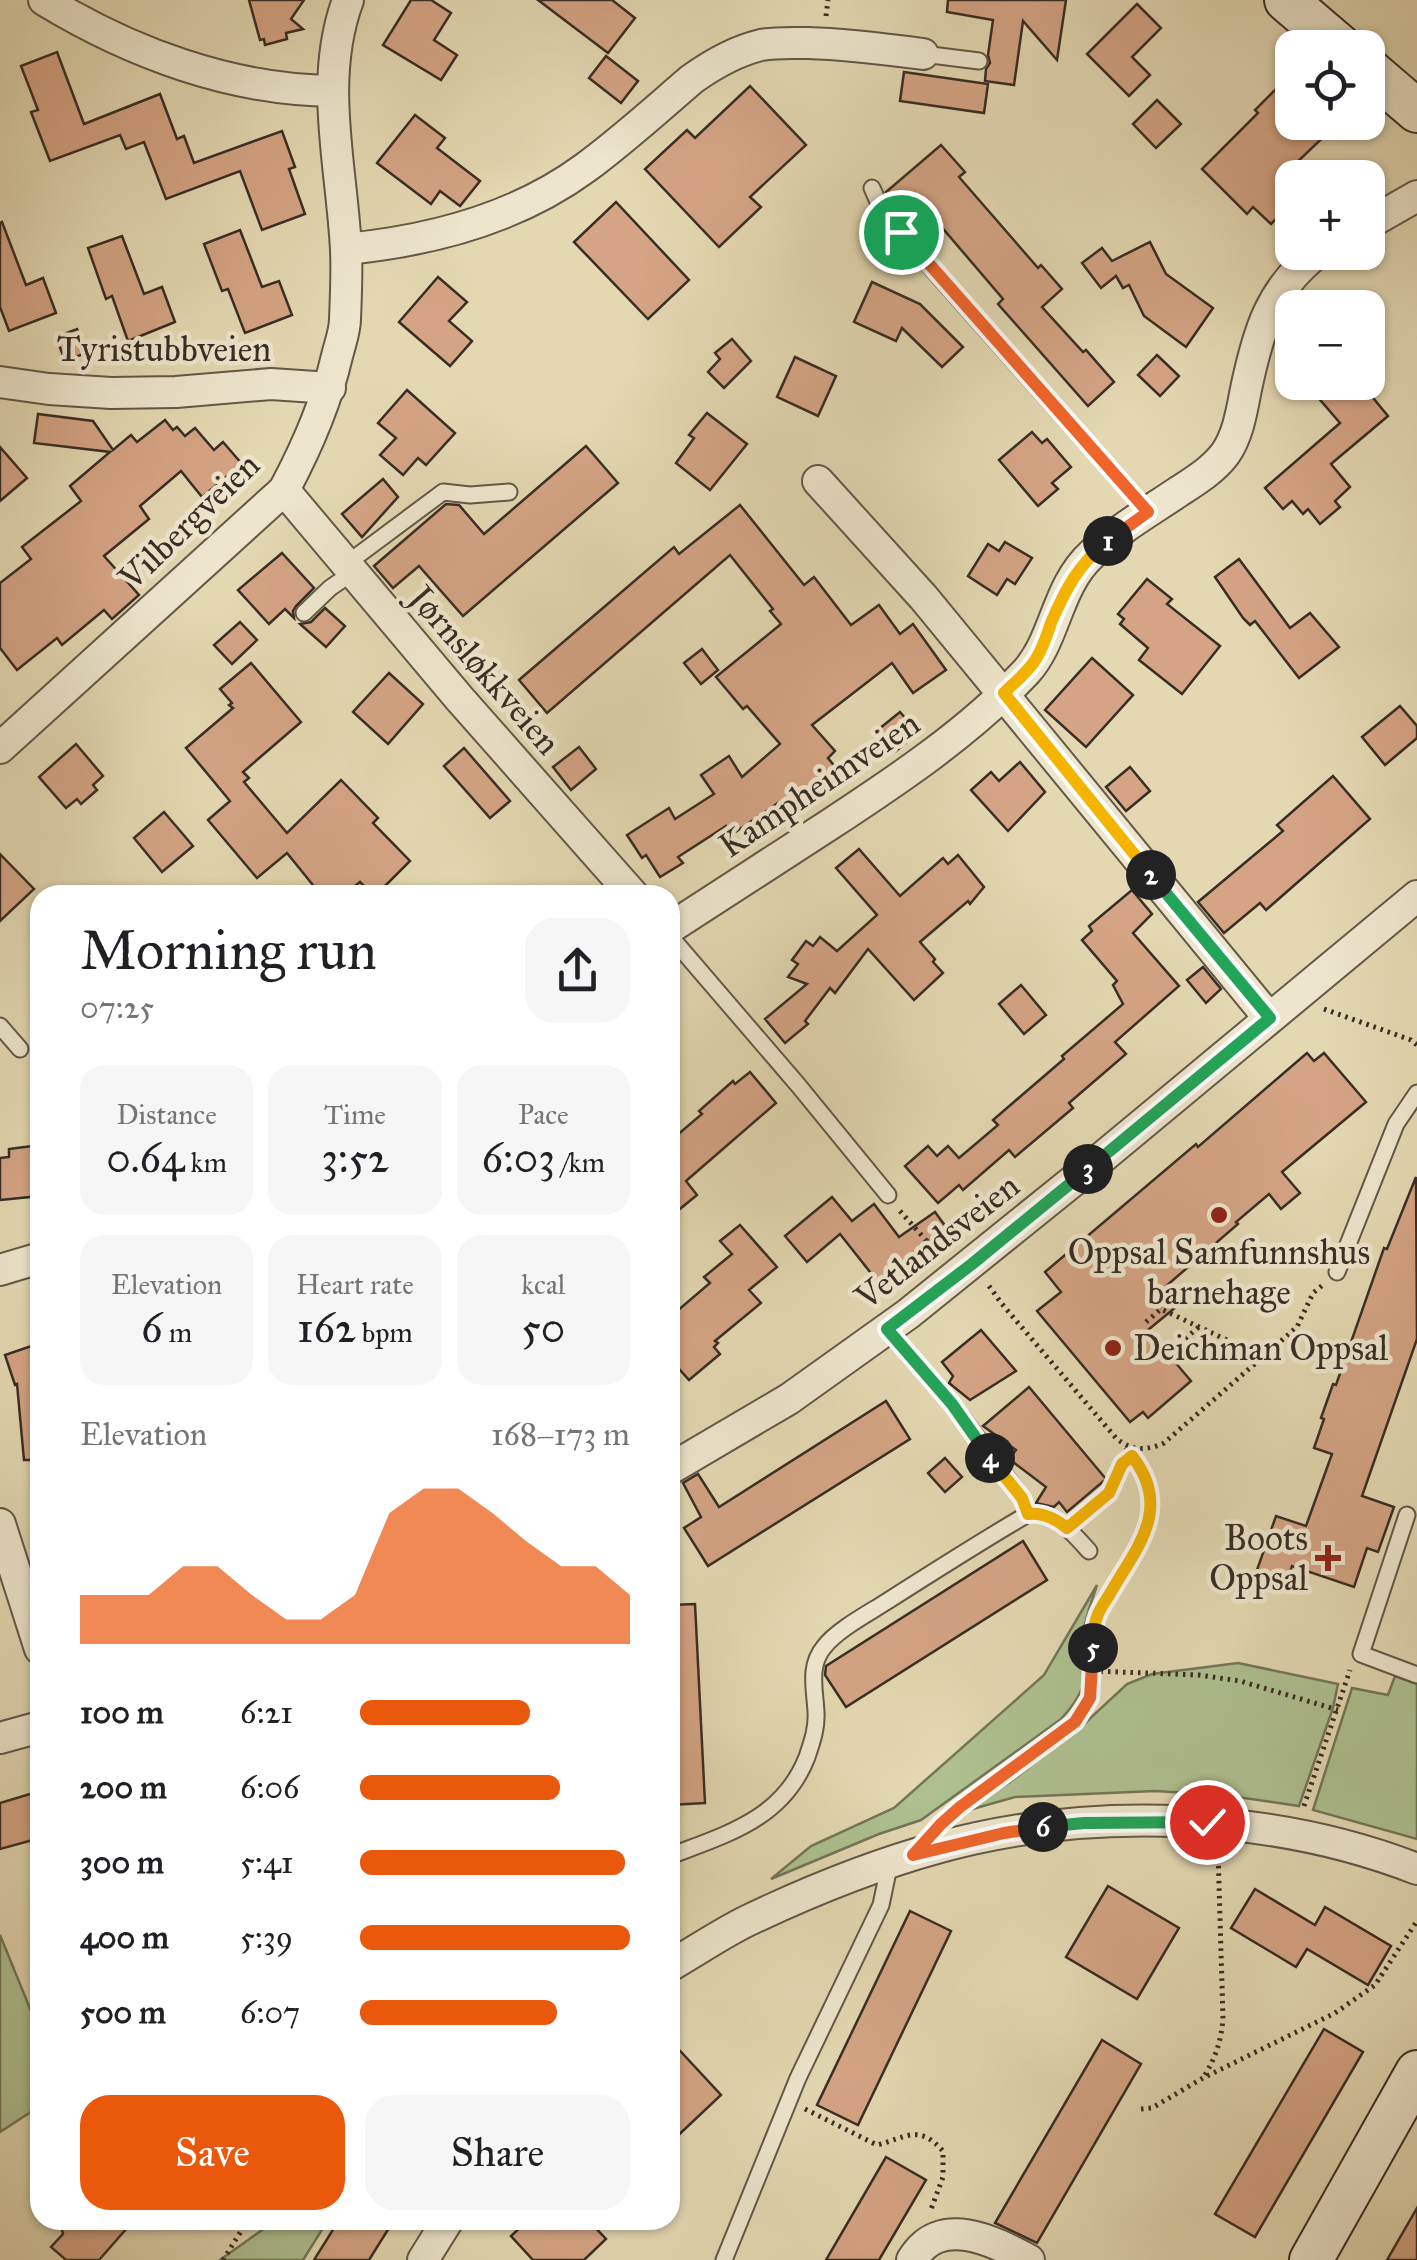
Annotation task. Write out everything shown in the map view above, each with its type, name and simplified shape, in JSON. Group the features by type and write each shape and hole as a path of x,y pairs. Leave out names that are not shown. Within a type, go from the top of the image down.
{"street":[{"path":"44,0 134,46 226,79 290,90 333,91"},
{"name":"Vilbergveien","path":"0,748 284,490 309,442 330,388 345,323 346,249 334,150 333,91 338,38 348,0"},
{"path":"1286,0 1321,30"},
{"path":"346,249 401,242 516,208 586,168 692,79 742,51 764,44 792,43 850,44 923,54"},
{"path":"1385,83 1417,110"},
{"path":"1385,214 1417,196"},
{"name":"Kampheimveien","path":"680,921 914,769 964,730 1029,668 1074,575 1092,554 1207,473 1224,454 1238,424 1269,308 1298,270"},
{"name":"Tyristubbveien","path":"0,382 111,393 271,384 330,388"},
{"path":"818,482 924,598 1270,1018"},
{"name":"Jørnsløkkveien","path":"284,490 458,698 624,885"},
{"name":"Vetlandsveien","path":"680,1463 789,1400 972,1264 1417,896"},
{"path":"0,1270 30,1261"},
{"path":"0,1524 30,1618"},
{"path":"0,1738 30,1730"},
{"path":"680,1960 744,1922 890,1862 988,1836 1061,1825 1184,1822 1274,1830 1334,1843 1417,1869"},
{"path":"1311,2260 1417,2072"},
{"path":"422,2260 442,2230"},
{"path":"912,2260 918,2250 938,2238 969,2234 1029,2260"}],"lane":[{"path":"923,54 979,60"},
{"path":"872,188 910,244 1148,512"},
{"path":"304,613 349,569 444,492 510,492"},
{"path":"680,948 888,1195"},
{"path":"0,1026 20,1050"},
{"path":"1337,1272 1396,1124 1417,1094"},
{"path":"887,1329 952,1404 1022,1498 1028,1514"},
{"path":"680,1852 754,1820 773,1807 796,1781 816,1723 812,1670 826,1643 1028,1514 1049,1517 1067,1528 1090,1551"},
{"path":"1407,1514 1361,1654 1417,1675"},
{"path":"724,2260 789,2100 881,1905 890,1862"}],"path":[{"path":"1316,1006 1417,1045"},
{"path":"888,1195 931,1247"},
{"path":"1123,1444 1146,1449 1164,1443 1297,1327 1313,1293 1337,1272"},
{"path":"950,1816 1075,1722 1090,1698 1096,1618 1138,1548 1153,1501 1146,1481 1123,1444 1002,1304 986,1280"},
{"path":"1148,1300 1264,1358"},
{"path":"1156,1325 1148,1320 1161,1309"},
{"path":"1168,1352 1200,1326"},
{"path":"1067,1528 1109,1493 1122,1464 1132,1456"},
{"path":"1301,1815 1355,1653"},
{"path":"1093,1671 1240,1681 1338,1710"},
{"path":"1203,2078 1222,2038 1218,1841"},
{"path":"1141,2109 1152,2108 1355,2000 1375,1985 1417,1921"},
{"path":"789,2100 876,2145 907,2134 931,2138 943,2150 944,2177 924,2222"},
{"path":"223,2260 239,2230"}],"green space":[{"path":"1097,1585 1085,1625 1083,1687 1061,1719 921,1820 771,1879 811,1846 894,1808 1044,1675"},
{"path":"1238,1663 1338,1684 1299,1806 1223,1795 1155,1791 1015,1797 962,1812 1010,1782 1083,1725 1127,1684 1152,1674"},
{"path":"1395,1676 1417,1684 1417,1839 1313,1810 1352,1688 1388,1695"},
{"path":"0,1935 30,2008 30,2112 0,2132"},
{"path":"262,2230 322,2230 303,2260 220,2260"}],"building":[{"path":"249,0 304,0 291,19 303,29 286,33 287,39 265,45 264,39 260,40"},
{"path":"411,0 431,0 451,13 434,40 457,55 441,80 383,45"},
{"path":"538,0 612,0 635,18 608,53"},
{"path":"948,0 1066,0 1057,60 1023,21 1014,85 985,81 993,20 947,12"},
{"path":"1137,4 1161,28 1132,57 1150,75 1129,96 1087,54"},
{"path":"57,52 84,124 160,94 177,139 184,136 194,163 282,131 295,167 289,169 305,214 262,230 240,171 166,199 144,142 126,149 120,135 50,161 31,112 38,110 21,66"},
{"path":"606,56 638,81 621,103 589,78"},
{"path":"904,72 988,84 984,113 900,101"},
{"path":"750,86 806,145 750,197 761,207 719,247 645,169 687,130 695,138"},
{"path":"1275,90 1275,140 1320,140 1299,160 1275,160 1275,220 1271,224 1253,207 1247,214 1202,169 1258,113 1255,110"},
{"path":"1157,100 1181,124 1156,148 1133,124"},
{"path":"415,115 445,138 437,148 480,181 460,206 440,191 431,204 377,163"},
{"path":"941,145 965,172 959,177 1038,268 1041,265 1062,289 1042,307 1114,382 1088,406 998,304 1003,299 933,217 923,209 908,221 889,198 886,192"},
{"path":"616,202 689,280 648,319 574,242"},
{"path":"2,222 26,285 43,278 56,313 9,331 0,307"},
{"path":"240,230 262,287 279,281 292,315 245,333 228,289 222,291 204,244"},
{"path":"122,236 144,294 162,287 175,322 128,341 112,296 106,299 88,248"},
{"path":"1150,242 1166,274 1213,308 1186,347 1144,316 1129,285 1123,288 1116,276 1101,288 1082,263 1102,248 1112,261"},
{"path":"438,277 467,302 449,321 472,341 450,366 399,322"},
{"path":"872,282 920,304 963,347 942,367 902,328 896,341 854,322"},
{"path":"77,329 86,353 65,361 56,337"},
{"path":"732,339 751,361 724,388 708,372 720,359 715,353"},
{"path":"1157,355 1179,376 1160,396 1138,375"},
{"path":"795,357 836,376 818,416 777,397"},
{"path":"407,390 455,433 426,465 418,458 403,475 380,455 396,438 378,423"},
{"path":"1320,400 1375,400 1388,416 1331,464 1350,487 1335,501 1340,507 1320,524 1308,509 1303,514 1292,501 1283,509 1265,488 1340,423"},
{"path":"707,413 747,444 710,490 676,463 694,438 689,435"},
{"path":"38,414 93,421 113,450 131,435 137,442 165,420 185,436 195,428 214,450 223,442 242,464 202,497 181,471 140,506 149,519 104,556 139,595 112,619 104,610 62,645 57,638 17,670 0,648 0,583 31,559 22,547 81,501 70,486 110,452 34,443"},
{"path":"1032,432 1042,443 1047,439 1071,467 1052,483 1058,489 1038,506 999,460"},
{"path":"586,446 618,483 463,616 419,566 393,588 374,566 446,504 459,505 484,534"},
{"path":"0,447 27,478 0,501"},
{"path":"383,479 398,497 362,537 342,514"},
{"path":"740,505 804,585 814,577 851,625 879,605 900,634 913,624 946,670 913,693 892,663 812,725 835,751 828,758 845,779 825,796 817,786 786,812 778,803 731,835 726,826 678,857 683,863 660,877 627,835 669,808 675,819 714,794 701,775 729,756 742,777 780,744 716,677 781,624 770,611 773,609 730,555 547,713 519,680 674,547 679,554"},
{"path":"1005,542 1032,558 1015,584 1007,579 997,595 968,576 988,544 999,551"},
{"path":"282,553 314,588 296,606 294,618 285,609 269,624 238,590"},
{"path":"1239,559 1290,628 1310,613 1339,647 1299,678 1255,621 1250,625 1243,618 1215,577"},
{"path":"1147,579 1172,599 1167,604 1220,646 1182,694 1139,660 1148,648 1120,624 1124,619 1118,614"},
{"path":"325,608 345,626 326,647 300,624 311,622"},
{"path":"240,622 257,640 232,664 214,645"},
{"path":"702,649 718,670 701,684 684,663"},
{"path":"1092,658 1133,695 1086,747 1045,710"},
{"path":"251,663 301,722 243,772 249,778 244,782 287,833 341,780 378,818 373,823 410,861 386,885 313,885 287,853 257,878 208,820 230,801 186,748 233,708 220,689"},
{"path":"389,673 423,704 388,744 353,712"},
{"path":"1400,706 1417,726 1417,738 1385,765 1362,737"},
{"path":"900,712 918,733 896,751 879,729"},
{"path":"76,744 103,776 93,785 97,790 81,804 77,799 66,808 39,777"},
{"path":"579,747 596,769 571,790 553,767"},
{"path":"464,748 510,801 490,818 444,766"},
{"path":"1020,762 1045,792 1008,831 971,790 991,772 999,781"},
{"path":"1130,767 1150,791 1126,811 1106,787"},
{"path":"1333,776 1370,819 1266,910 1260,903 1224,933 1198,902 1283,831 1277,825"},
{"path":"164,812 193,846 162,872 134,838"},
{"path":"859,849 900,896 943,858 948,864 958,855 984,887 970,904 968,901 920,942 943,973 914,1000 868,949 835,993 830,988 805,1021 808,1024 785,1043 765,1019 807,984 788,977 798,964 792,960 806,941 813,946 820,937 837,951 877,915 836,868"},
{"path":"0,854 30,885 30,893 0,921"},
{"path":"1132,890 1152,914 1133,933 1179,986 1115,1042 1126,1054 1069,1103 1073,1108 1015,1157 1009,1150 963,1190 959,1185 938,1203 905,1166 928,1146 937,1156 948,1146 959,1158 998,1125 993,1120 1123,1004 1113,985 1117,981 1082,940 1092,931 1089,926"},
{"path":"1203,967 1221,989 1206,1003 1187,980"},
{"path":"1021,985 1046,1015 1024,1034 999,1004"},
{"path":"1307,1053 1314,1061 1324,1053 1366,1102 1282,1172 1300,1193 1281,1209 1269,1194 1165,1287 1187,1298 1148,1330 1191,1381 1148,1418 1143,1412 1130,1422 1037,1311 1061,1292 1045,1272"},
{"path":"750,1072 776,1103 686,1181 697,1195 680,1209 680,1133 733,1081 735,1084"},
{"path":"30,1146 30,1197 0,1200 0,1158 9,1157 9,1149"},
{"path":"1416,1177 1417,1339 1362,1496 1394,1507 1378,1552 1367,1548 1354,1587 1292,1566 1287,1581 1257,1570 1276,1516 1306,1526 1332,1454 1314,1448 1324,1419 1321,1418 1384,1248 1387,1249"},
{"path":"832,1197 852,1221 874,1204 899,1237 935,1212 946,1227 902,1262 909,1271 885,1291 840,1234 807,1262 785,1236"},
{"path":"740,1225 777,1267 749,1290 761,1303 715,1341 718,1343 714,1347 720,1354 689,1380 680,1370 680,1308 710,1283 704,1277 732,1254 720,1241"},
{"path":"981,1330 1016,1371 970,1400 949,1383 953,1376 942,1362"},
{"path":"30,1346 30,1460 24,1460 17,1384 5,1355"},
{"path":"1029,1387 1106,1479 1067,1512 1059,1502 1054,1507 1036,1503 1046,1487 1009,1459 1016,1450 983,1426"},
{"path":"886,1401 910,1439 708,1566 684,1528 701,1517 683,1483 698,1474 719,1507"},
{"path":"945,1458 962,1477 945,1492 928,1473"},
{"path":"1023,1541 1047,1580 846,1707 825,1675 826,1666"},
{"path":"695,1604 705,1803 680,1804 680,1605"},
{"path":"30,1794 30,1841 0,1849 0,1803"},
{"path":"1108,1886 1179,1928 1137,1999 1066,1957"},
{"path":"1255,1889 1315,1925 1325,1907 1391,1946 1368,1985 1307,1949 1296,1967 1231,1928"},
{"path":"910,1911 951,1931 858,2125 817,2105"},
{"path":"1324,2029 1363,2052 1255,2237 1215,2214"},
{"path":"1102,2040 1141,2064 1037,2243 995,2223"},
{"path":"680,2051 721,2095 680,2134"},
{"path":"886,2157 926,2180 879,2260 826,2260"},
{"path":"1417,2208 1417,2260 1387,2260"},
{"path":"62,2230 125,2230 99,2260 66,2260 51,2247 63,2234"},
{"path":"333,2230 388,2230 369,2260 314,2260"},
{"path":"517,2230 597,2230 606,2239 584,2260 533,2260 511,2236"}],"place":[{"name":"Oppsal Samfunnshus barnehage","path":"1219,1215"},
{"name":"Deichman Oppsal","path":"1113,1348"},
{"name":"Boots Oppsal","path":"1328,1558"}],"route":[{"path":"901,232 1148,512 1092,554 1074,575 1038,656 1004,693 1270,1018 972,1264 887,1329 952,1404 1022,1498 1028,1514 1049,1517 1067,1528 1109,1493 1122,1464 1132,1456 1153,1501 1138,1548 1096,1618 1090,1698 1075,1722 960,1807 913,1855 1004,1833 1061,1825 1207,1822"}]}
